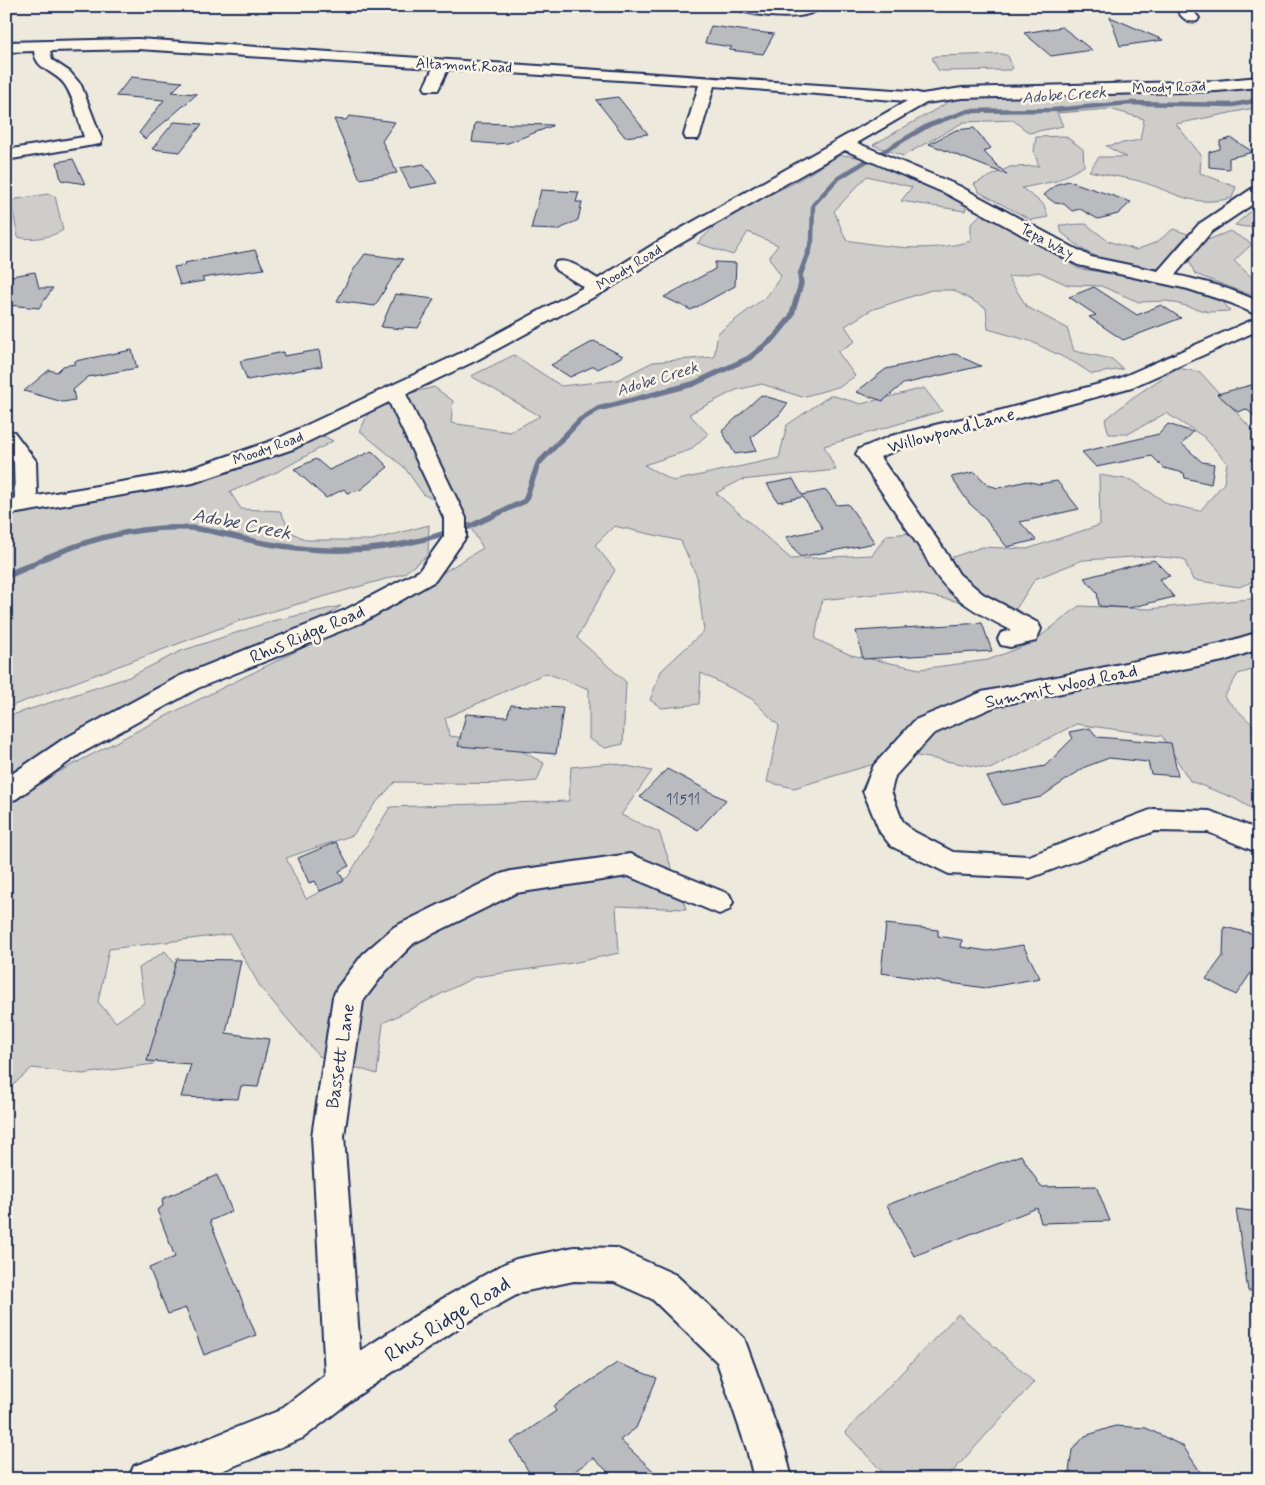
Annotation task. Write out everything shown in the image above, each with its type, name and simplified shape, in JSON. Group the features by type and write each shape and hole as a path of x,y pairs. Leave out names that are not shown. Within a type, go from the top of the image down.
{"street":[{"path":"746,8 770,14 815,6"},
{"path":"1181,6 1192,18"},
{"name":"Altamont Road","path":"6,47 138,44 708,81 909,96 922,99"},
{"path":"6,155 94,140 78,95 70,79 46,64 42,46"},
{"path":"432,86 443,64"},
{"path":"692,135 708,81"},
{"name":"Moody Road","path":"16,507 186,478 285,444 470,356 598,287 665,245 922,99 962,93 1217,86 1259,82"},
{"name":"Tepa Way","path":"844,143 953,190 1085,262 1193,284 1238,299 1259,310"},
{"path":"1163,277 1205,228 1259,192"},
{"path":"563,266 598,287"},
{"name":"Willowpond Lane","path":"1010,639 1028,635 1029,629 990,609 957,587 938,563 935,553 866,454 899,441 939,430 1005,416 1125,383 1259,323"},
{"name":"Rhus Ridge Road","path":"6,792 71,747 189,682 354,616 427,576 456,536 455,518 395,392"},
{"path":"6,437 25,461 16,507"},
{"name":"Summit Wood Road","path":"1259,640 1223,652 991,698 924,727 883,772 878,791 890,825 901,838 949,862 1030,867 1153,820 1210,822 1259,842"},
{"name":"Bassett Lane","path":"344,1383 328,1136 348,997 374,963 404,935 511,882 630,865 719,902"},
{"name":"Rhus Ridge Road","path":"147,1479 187,1466 290,1425 344,1383 454,1311 516,1276 574,1264 616,1265 664,1287 731,1351 766,1450 773,1479"}],"shaded area":[{"path":"1002,54 1008,56 1013,68 1011,70 943,71 938,70 932,58 936,56"},
{"path":"1259,89 1259,107 1176,124 1201,155 1200,173 1236,187 1232,198 1217,201 1194,200 1139,181 1089,171 1099,157 1126,157 1106,146 1140,140 1144,119 1110,109 1057,113 1063,126 1029,133 1013,120 964,122 903,156 873,145 954,99"},
{"path":"1065,136 1083,149 1084,166 1056,181 1022,188 1044,205 1048,217 1031,220 979,192 974,184 1010,167 1039,166 1034,152 1036,137"},
{"path":"840,155 874,160 906,170 969,198 965,211 901,201 912,187 867,176 834,211 846,240 909,248 955,245 971,241 971,224 982,213 1055,252 1077,268 1129,277 1154,274 1178,287 1222,300 1230,311 1209,312 1167,301 1139,302 1101,286 1068,285 1039,272 1008,277 1027,307 1067,328 1074,351 1112,359 1123,369 1092,374 1075,363 1030,341 988,329 986,308 953,290 931,290 871,310 845,326 855,341 838,352 855,376 841,386 802,397 762,384 736,390 689,414 708,434 690,450 644,465 673,481 779,458 787,425 831,395 861,404 924,388 942,411 824,446 836,470 741,480 716,493 791,559 872,555 887,535 912,533 944,560 982,547 1027,549 1100,525 1099,475 1132,480 1168,504 1200,511 1224,483 1227,463 1204,437 1166,413 1128,434 1109,434 1105,420 1132,398 1177,368 1200,372 1255,433 1259,450 1259,579 1239,587 1193,580 1184,559 1150,556 1083,560 1035,579 1014,612 903,591 822,600 815,639 851,655 920,669 988,660 1032,643 1079,606 1149,609 1259,598 1259,668 1238,674 1224,697 1259,731 1259,813 1234,798 1190,781 1162,736 1076,724 990,769 912,755 867,766 794,788 767,782 779,726 752,699 701,673 699,704 662,708 650,700 661,671 704,631 697,577 681,541 614,526 595,545 615,570 577,638 626,682 623,744 605,748 589,739 589,689 546,673 445,718 450,736 506,743 544,763 537,781 484,784 395,782 374,805 353,835 286,858 306,899 348,877 390,807 569,801 571,767 612,763 652,771 621,815 659,832 686,909 616,906 619,953 572,963 475,977 383,1023 377,1074 319,1056 261,988 230,934 109,949 98,1002 116,1022 144,1003 139,968 165,951 190,983 180,1029 154,1064 83,1074 32,1068 6,1091 6,799 371,613 483,548 460,510 424,495 404,467 360,431 373,403 434,387 453,401 451,423 510,432 540,416 471,376 514,355 561,386 617,380 653,362 714,357 718,333 767,296 781,276 769,258 778,245 748,232 733,255 697,243 715,226 757,200 792,184"},
{"path":"48,194 55,196 63,230 41,238 29,239 18,237 11,202 17,199"},
{"path":"1259,204 1259,226 1245,227 1235,225"},
{"path":"1086,224 1108,241 1136,250 1157,242 1173,229 1188,234 1176,247 1174,258 1164,266 1144,272 1110,263 1085,251 1062,233 1059,225"},
{"path":"1230,231 1252,244 1234,261 1259,284 1259,298 1195,274 1189,260 1205,241"},
{"path":"318,433 333,441 279,471 230,492 241,509 280,511 291,532 306,540 372,540 429,525 428,555 403,574 242,620 6,708 6,516 10,512 181,486"},
{"path":"341,606 287,643 198,689 103,716 6,780 6,717 129,677 181,651 272,621"},
{"path":"958,1314 1034,1382 946,1479 889,1479 845,1432"}],"building":[{"path":"1110,17 1163,40 1120,46"},
{"path":"711,26 774,34 763,54 729,50 732,47 705,43"},
{"path":"1062,27 1092,50 1051,56 1024,33"},
{"path":"131,77 182,82 172,92 197,94 145,139 139,133 164,100 116,96"},
{"path":"618,97 648,134 625,137 596,100"},
{"path":"349,116 395,122 382,141 397,173 360,179 334,119 346,120"},
{"path":"174,122 202,124 180,152 152,149"},
{"path":"475,123 552,126 508,143 495,144 472,142"},
{"path":"974,128 991,148 984,152 1007,175 929,144 956,130"},
{"path":"1231,138 1253,152 1229,158 1229,169 1209,167 1209,152 1220,149 1220,141"},
{"path":"73,159 85,184 61,180 57,162"},
{"path":"424,164 437,183 410,188 400,168"},
{"path":"1069,181 1131,202 1118,214 1098,219 1080,209 1072,211 1064,204 1055,203 1044,195 1057,184"},
{"path":"541,190 579,192 576,202 582,202 578,220 558,230 531,229"},
{"path":"255,250 264,269 202,278 204,281 180,285 174,267 185,265 184,263"},
{"path":"365,254 403,259 375,306 337,301 354,269"},
{"path":"715,262 736,263 735,286 691,310 664,297 715,269"},
{"path":"35,272 39,288 53,288 39,308 8,305 6,277"},
{"path":"1094,287 1137,315 1161,305 1181,318 1123,340 1089,317 1096,315 1069,297"},
{"path":"395,294 434,299 418,328 381,327"},
{"path":"594,341 623,356 598,369 594,366 570,377 551,365"},
{"path":"132,350 137,368 88,377 73,390 75,400 63,402 24,391 49,370 57,372 63,366 75,364 75,361"},
{"path":"319,350 322,366 247,380 240,361 283,352 284,356"},
{"path":"953,354 960,355 981,366 903,384 883,401 856,392 886,369"},
{"path":"1259,383 1259,420 1246,409 1238,412 1217,394"},
{"path":"761,395 788,403 779,415 751,437 756,451 735,454 722,431"},
{"path":"1168,424 1193,432 1182,444 1202,462 1214,464 1211,484 1185,478 1184,473 1164,468 1152,456 1096,467 1082,452 1159,434"},
{"path":"372,451 388,467 360,490 347,493 344,489 326,498 294,469 316,459 329,470"},
{"path":"975,472 988,485 998,488 1027,481 1039,484 1057,481 1079,509 1020,522 1036,540 1007,547 983,516 969,503 951,477"},
{"path":"793,479 802,495 826,490 837,505 848,504 875,543 800,557 786,537 823,529 803,497 778,502 767,484"},
{"path":"1154,560 1170,576 1159,579 1174,597 1129,608 1099,606 1097,592 1084,578"},
{"path":"982,623 992,651 863,659 856,631"},
{"path":"511,705 563,708 556,754 458,746 466,714 507,717"},
{"path":"1090,728 1097,737 1171,743 1178,776 1151,774 1148,762 1109,758 1085,767 1041,797 1003,805 987,777 1045,766 1073,738 1069,732"},
{"path":"667,769 726,800 698,830 640,797"},
{"path":"336,842 349,866 339,871 344,881 320,891 315,881 309,883 298,858"},
{"path":"886,924 938,930 938,936 962,940 961,947 988,951 1023,945 1040,978 985,988 881,973"},
{"path":"1224,927 1259,935 1259,961 1236,995 1206,979 1223,956"},
{"path":"177,959 241,960 226,1033 269,1039 258,1087 241,1086 238,1099 181,1097 191,1064 147,1061"},
{"path":"1021,1155 1041,1187 1096,1186 1110,1221 1041,1223 1037,1208 914,1256 887,1205"},
{"path":"217,1175 232,1211 210,1221 256,1335 204,1355 186,1308 168,1314 149,1268 175,1257 157,1210 163,1206 162,1199"},
{"path":"1236,1209 1259,1212 1259,1290 1248,1291"},
{"path":"617,1363 657,1378 636,1428 620,1440 662,1479 616,1479 593,1458 564,1479 533,1479 511,1442 556,1411 553,1406"},
{"path":"1115,1426 1146,1428 1183,1446 1205,1479 1068,1479 1072,1450 1085,1436"}],"waterway":[{"name":"Adobe Creek","path":"881,153 929,125 968,111 1053,110 1130,103 1233,105 1259,100"},
{"name":"Adobe Creek","path":"809,249 812,241 813,205 837,179 873,157"},
{"name":"Adobe Creek","path":"462,530 525,501 538,464 580,420 598,409 693,384 749,358 774,338 791,317 801,284 800,275 810,248"},
{"name":"Adobe Creek","path":"28,566 86,543 127,532 148,529 199,529 287,547 334,550 380,548 425,539 448,532"},
{"name":"Adobe Creek","path":"6,576 31,565"}]}
